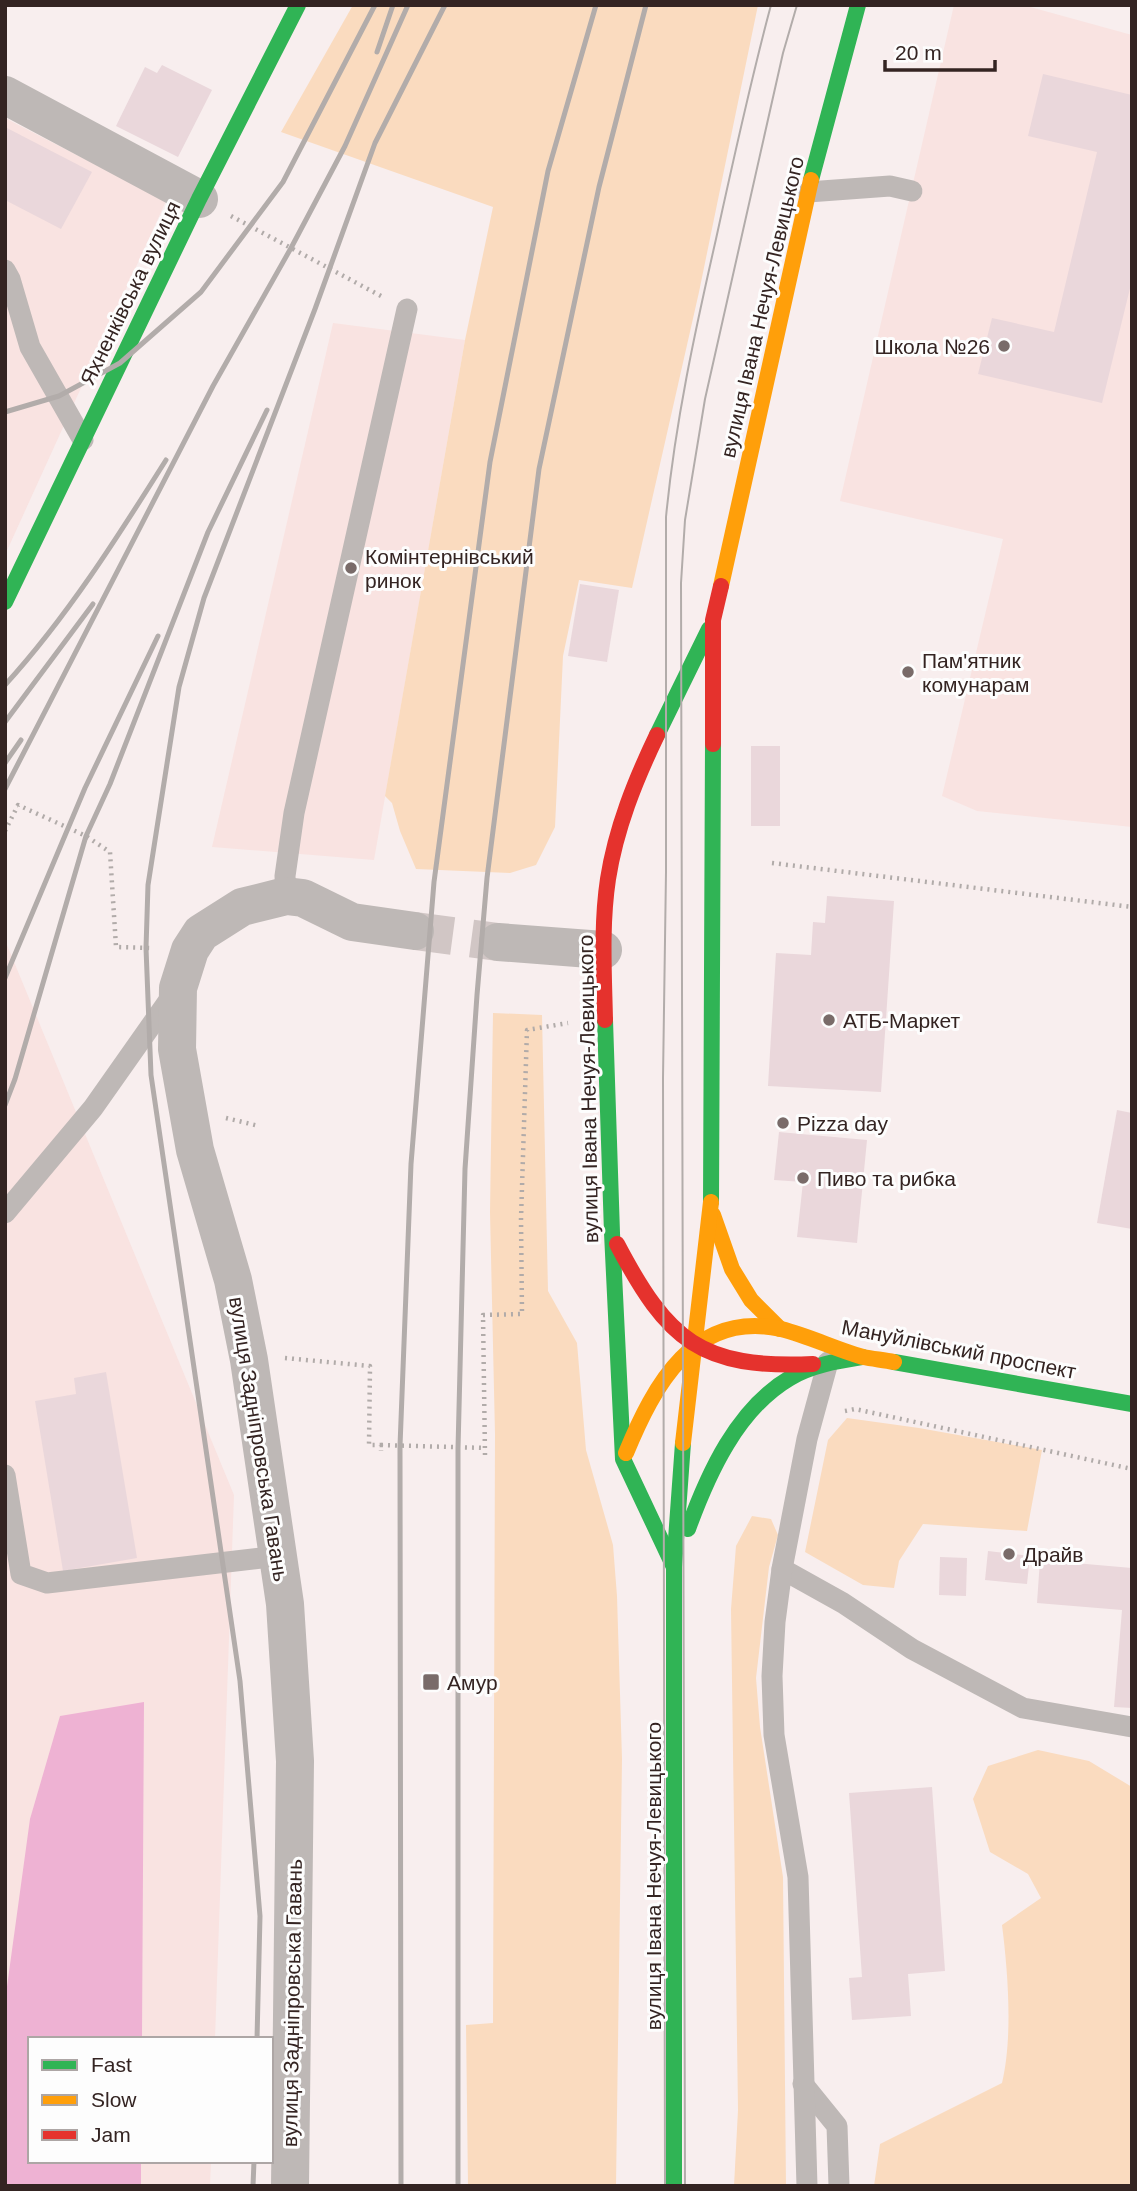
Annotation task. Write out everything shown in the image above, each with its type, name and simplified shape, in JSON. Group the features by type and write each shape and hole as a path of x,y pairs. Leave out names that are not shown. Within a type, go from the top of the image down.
{"main road":[{"name":"Яхненківська вулиця","path":"5,603 199,199 298,5"},
{"name":"вулиця Івана Нечуя-Левицького","path":"674,2186 674,1567 683,1439 711,1210 713,620 808,192 858,5"},
{"name":"вулиця Івана Нечуя-Левицького","path":"674,1567 623,1459 612,1233 603,950 608,879 619,830 636,778 713,620"},
{"path":"711,1210 732,1269 751,1300 780,1329"},
{"path":"612,1233 636,1283 664,1320 694,1346 752,1365 782,1367 864,1357"},
{"path":"623,1459 640,1419 665,1376 694,1346 739,1327 780,1329"},
{"name":"Мануйлівський проспект","path":"780,1329 864,1357 1132,1404"},
{"path":"674,1567 696,1505 719,1457 750,1415 781,1384 828,1362"}],"street":[{"path":"5,96 199,199"},
{"path":"286,896 303,898 352,922 415,932"},
{"name":"вулиця Задніпровська Гавань","path":"286,896 242,907 201,933 190,950 178,988 177,1049 195,1150 233,1280 249,1360 285,1604 295,1761 290,2186"},
{"path":"498,942 603,950"}],"lane":[{"path":"808,192 890,186 912,191"},
{"path":"5,270 30,347 83,440"},
{"path":"286,896 285,876 294,813 407,309"},
{"path":"5,1213 93,1108 178,988"},
{"path":"807,2186 798,1877 774,1735 772,1676 782,1569 807,1439 828,1362"},
{"path":"5,1475 21,1574 47,1583 278,1556"},
{"path":"782,1569 843,1602 912,1649 1023,1708 1132,1727"},
{"path":"803,2084 837,2126 839,2186"}],"path":[{"path":"199,199 407,309"},
{"path":"5,831 18,805 86,836 110,852 116,947 190,950"},
{"path":"772,863 1132,907"},
{"path":"485,1455 483,1315 522,1314 521,1219 527,1030 572,1023"},
{"path":"327,1361 370,1366 369,1446 486,1448"},
{"path":"855,1409 1132,1469"}],"shaded area":[{"path":"353,5 758,5 699,292 632,588 579,580 563,656 555,827 536,865 510,873 416,869 392,803 385,796 465,340 493,207 281,132"},
{"name":"Школа №26","path":"954,5 1023,5 1132,35 1132,827 977,811 942,796 1003,539 840,501"},
{"path":"5,118 166,201 5,555"},
{"name":"Комінтернівський ринок","path":"333,323 465,340 374,860 212,847"},
{"path":"5,940 234,1495 215,2037 28,2037 28,2163 211,2163 210,2186 5,2186"},
{"path":"493,1013 542,1015 548,1291 577,1343 586,1450 613,1545 622,1759 616,2186 468,2186 466,2025 493,2023 495,1434 490,1212"},
{"path":"847,1418 1042,1450 1027,1531 923,1524 899,1561 894,1588 863,1585 805,1552 828,1440"},
{"path":"752,1516 771,1519 778,1535 769,1567 756,1678 760,1727 783,1877 786,2186 734,2186 738,2110 731,1609 736,1546"},
{"path":"144,1702 142,2037 28,2037 28,2163 141,2163 141,2186 5,2186 5,2001 30,1819 60,1716"},
{"path":"1038,1750 1089,1761 1132,1787 1132,2186 874,2186 880,2144 1002,2083 1007,2046 1008,1984 1002,1925 1041,1898 1028,1874 990,1852 973,1799 988,1766"}],"building":[{"path":"162,65 212,90 178,157 116,126 145,67 157,73"},
{"path":"1043,74 1132,95 1132,280 1102,403 978,374 992,318 1054,332 1097,152 1028,136"},
{"path":"5,127 92,172 61,229 5,200"},
{"path":"580,584 619,590 607,662 568,656"},
{"path":"751,746 780,746 780,826 751,826"},
{"name":"АТБ-Маркет","path":"827,896 894,901 881,1092 768,1086 776,953 811,955 813,922 825,923"},
{"path":"1117,1110 1132,1113 1132,1229 1097,1223"},
{"path":"779,1132 867,1140 857,1243 797,1237 803,1182 774,1180"},
{"path":"106,1372 137,1558 63,1571 35,1401 76,1394 74,1378"},
{"path":"988,1551 1030,1556 1027,1584 985,1580"},
{"path":"940,1557 967,1558 966,1596 939,1595"},
{"path":"1040,1560 1132,1568 1132,1708 1114,1707 1122,1610 1037,1603"},
{"path":"932,1787 945,1971 908,1974 911,2016 852,2020 849,1978 862,1977 849,1793"}],"tunnel":[{"path":"415,931 498,942"}],"tram line":[{"path":"665,2186 663,1078 666,517 680,412 693,343 771,5"},
{"path":"685,2186 681,583 685,520 705,399 783,53 797,5"}],"railway":[{"path":"5,412 59,396 120,363 201,292 283,182 375,5"},
{"path":"377,52 393,5"},
{"path":"5,789 213,386 345,146 408,5"},
{"path":"257,2037 260,1916 240,1681 151,1075 146,948 148,885 179,687 204,598 315,309 375,143 445,5"},
{"path":"401,2186 400,1446 411,1164 434,882 490,462 548,171 596,5"},
{"path":"458,2186 458,1449 465,1169 487,878 539,469 599,187 646,5"},
{"path":"5,1105 86,836 110,784 208,532 267,410"},
{"path":"5,685 70,604 110,548 166,460"},
{"path":"5,722 93,604"},
{"path":"5,978 85,788 158,636"},
{"path":"5,763 21,740"},
{"path":"253,2186 254,2163"}],"traffic: fast":[{"path":"5,602 199,199 298,5"},
{"path":"811,180 858,5"},
{"path":"657,735 709,629"},
{"path":"711,1202 713,744"},
{"path":"605,1020 623,1459 673,1565"},
{"path":"688,1529 715,1465 727,1444 740,1425 771,1391 807,1370 863,1357"},
{"path":"894,1362 1132,1404"},
{"path":"674,2186 674,1567 683,1443"}],"traffic: slow":[{"path":"721,586 811,180"},
{"path":"683,1443 711,1202"},
{"path":"713,1215 732,1269 751,1300 780,1329"},
{"path":"626,1453 664,1379 681,1358 701,1342 724,1331 751,1326 781,1329 863,1357 894,1362"}],"traffic: jam":[{"path":"713,744 713,620 721,586"},
{"path":"605,1020 604,931 608,879 627,805 657,735"},
{"path":"617,1244 653,1304 672,1326 692,1342 715,1354 742,1361 813,1364"}],"place":[{"name":"Школа №26","path":"1004,346"},
{"name":"Комінтернівський ринок","path":"351,568"},
{"name":"Пам'ятник комунарам","path":"908,672"},
{"name":"АТБ-Маркет","path":"829,1020"},
{"name":"Pizza day","path":"783,1123"},
{"name":"Пиво та рибка","path":"803,1178"},
{"name":"Драйв","path":"1009,1554"},
{"name":"Амур","path":"431,1682"}]}
